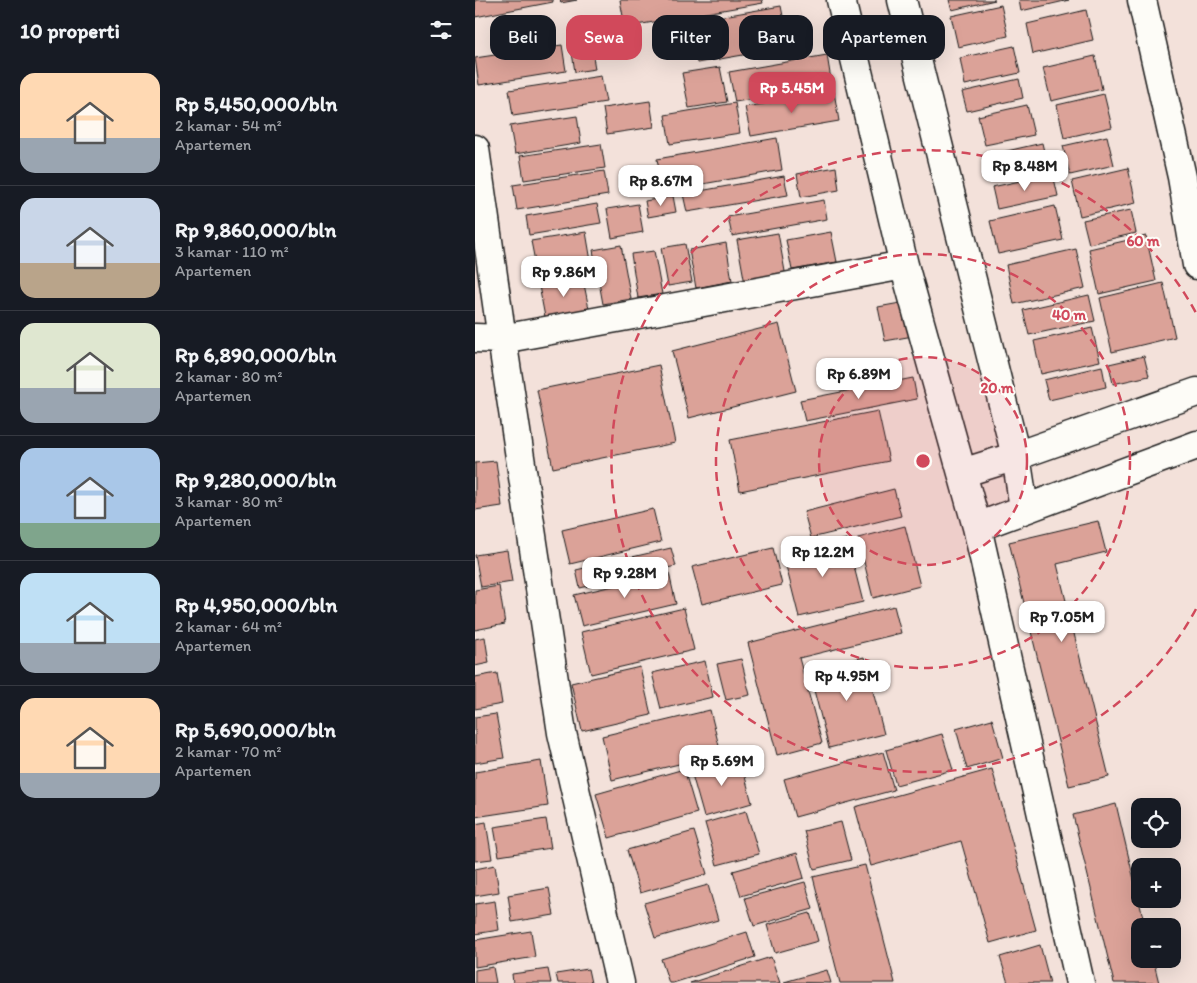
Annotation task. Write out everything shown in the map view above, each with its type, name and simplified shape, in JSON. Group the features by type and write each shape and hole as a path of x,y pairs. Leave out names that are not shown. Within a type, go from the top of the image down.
{"street":[{"path":"841,0 903,265 977,527 1080,983"},
{"path":"902,0 1016,456 1024,508"},
{"path":"1141,0 1189,174 1197,264"},
{"path":"475,149 562,733 621,983"},
{"path":"475,338 502,338 903,265"},
{"path":"962,473 1016,456 1197,392"},
{"path":"977,527 1197,445"}],"building":[{"path":"475,0 552,0 553,2 475,17"},
{"path":"560,0 577,0 561,3"},
{"path":"620,0 762,0 763,3 694,15 652,15 652,22 642,24 642,15 623,15"},
{"path":"949,0 995,0 952,10"},
{"path":"1019,0 1069,0 1021,11"},
{"path":"1001,5 1008,36 958,47 951,16"},
{"path":"781,6 783,15 739,15 739,56 729,57 729,15"},
{"path":"1086,10 1093,40 1033,54 1027,24"},
{"path":"562,45 566,71 479,85 475,58 490,56 490,60 556,60 556,46"},
{"path":"1014,46 1020,73 965,85 960,58"},
{"path":"823,56 823,60 828,60 832,86 735,102 729,72 798,60 813,60 813,57"},
{"path":"1095,56 1102,89 1051,101 1043,68"},
{"path":"573,60 594,60 595,69 575,72"},
{"path":"696,60 714,60 697,63"},
{"path":"720,67 727,102 689,108 682,73"},
{"path":"601,76 606,102 513,116 509,90"},
{"path":"1019,79 1023,98 967,111 962,92"},
{"path":"834,92 839,121 751,136 745,107"},
{"path":"1104,94 1112,127 1064,138 1057,105"},
{"path":"650,101 654,127 607,134 603,108"},
{"path":"735,103 740,133 670,144 665,115"},
{"path":"1027,105 1034,135 985,145 978,116"},
{"path":"577,116 581,143 515,154 510,126"},
{"path":"1107,136 1114,165 1070,175 1063,146"},
{"path":"777,138 782,170 663,191 657,159"},
{"path":"1042,143 1048,169 991,181 985,156"},
{"path":"601,144 605,168 524,180 520,156"},
{"path":"836,167 839,190 801,197 797,174"},
{"path":"1128,168 1136,203 1080,216 1072,181"},
{"path":"604,171 608,195 517,210 513,185"},
{"path":"1053,174 1058,196 997,209 992,187"},
{"path":"784,176 788,195 687,212 683,194"},
{"path":"673,196 676,212 648,217 645,201"},
{"path":"824,200 827,219 732,236 728,217"},
{"path":"597,204 601,223 529,235 526,216"},
{"path":"638,204 643,232 612,238 607,209"},
{"path":"1055,206 1063,240 998,254 990,221"},
{"path":"1131,210 1136,233 1089,244 1083,220"},
{"path":"586,232 592,267 538,277 531,241"},
{"path":"831,232 837,262 792,270 786,240"},
{"path":"778,233 786,277 745,284 737,240"},
{"path":"1146,236 1156,281 1099,294 1089,249"},
{"path":"726,243 732,281 696,288 689,250"},
{"path":"685,244 692,282 668,286 661,248"},
{"path":"621,245 631,299 603,304 593,250"},
{"path":"1076,249 1085,288 1014,304 1006,265"},
{"path":"654,251 662,294 638,298 631,254"},
{"path":"583,279 589,309 545,317 539,286"},
{"path":"1163,283 1175,337 1112,352 1100,298"},
{"path":"1089,295 1095,321 1029,335 1023,310"},
{"path":"906,302 913,336 885,341 878,307"},
{"path":"779,324 796,391 689,418 672,351"},
{"path":"1092,328 1100,361 1041,374 1034,341"},
{"path":"1144,356 1149,376 1113,384 1109,364"},
{"path":"659,365 675,443 553,468 537,390"},
{"path":"1102,366 1106,387 1049,400 1044,380"},
{"path":"913,378 917,399 805,421 800,400"},
{"path":"878,411 889,461 740,491 730,440"},
{"path":"496,461 502,506 475,510 475,463"},
{"path":"894,489 901,516 811,538 804,512"},
{"path":"653,509 661,542 570,564 562,530"},
{"path":"1098,521 1106,552 1057,564 1109,777 1069,786 1009,542"},
{"path":"905,526 920,586 873,598 858,538"},
{"path":"847,539 863,602 799,617 783,554"},
{"path":"671,548 676,566 580,588 576,570"},
{"path":"773,548 782,585 702,604 692,567"},
{"path":"507,550 512,582 481,587 475,555"},
{"path":"669,573 676,604 582,626 574,595"},
{"path":"499,586 505,624 475,630 475,590"},
{"path":"894,606 901,633 799,658 822,743 777,755 748,643"},
{"path":"684,608 694,650 591,674 581,632"},
{"path":"485,637 489,663 475,666 475,639"},
{"path":"864,657 884,734 829,748 809,671"},
{"path":"741,659 750,695 726,700 717,664"},
{"path":"705,661 713,697 661,709 652,673"},
{"path":"640,667 651,715 582,731 571,683"},
{"path":"497,673 502,704 475,709 475,677"},
{"path":"710,710 721,754 612,780 602,736"},
{"path":"496,714 504,758 475,763 475,717"},
{"path":"992,719 1003,758 967,769 956,729"},
{"path":"942,734 953,770 896,785 886,750"},
{"path":"883,752 894,790 795,817 784,779"},
{"path":"740,758 752,803 704,817 691,771"},
{"path":"541,761 548,806 475,817 475,772"},
{"path":"684,769 697,813 609,838 596,794"},
{"path":"992,769 1036,930 990,943 961,841 871,866 855,807"},
{"path":"1116,804 1131,867 1131,908 1141,908 1143,918 1131,918 1131,968 1155,968 1159,983 1114,983 1073,815"},
{"path":"746,811 759,854 717,865 705,823"},
{"path":"546,819 551,848 499,856 494,827"},
{"path":"486,822 492,859 475,861 475,824"},
{"path":"841,822 851,860 814,869 804,831"},
{"path":"694,831 707,874 640,893 627,850"},
{"path":"797,853 804,878 741,896 733,871"},
{"path":"495,865 499,892 475,896 475,869"},
{"path":"865,865 895,983 840,983 813,877"},
{"path":"805,882 813,909 754,926 745,898"},
{"path":"708,885 718,920 655,938 644,903"},
{"path":"549,888 554,915 512,922 508,895"},
{"path":"495,901 499,930 475,934 475,904"},
{"path":"810,913 818,941 775,953 767,925"},
{"path":"531,931 535,957 475,967 475,940"},
{"path":"747,932 755,957 669,983 661,959"},
{"path":"1040,945 1050,983 1008,983 1000,957"},
{"path":"771,957 780,983 690,983"},
{"path":"493,967 496,983 475,983 475,970"},
{"path":"548,969 551,983 513,983 512,974"},
{"path":"588,969 591,983 558,983 556,974"},
{"path":"827,970 831,983 784,982"}]}
